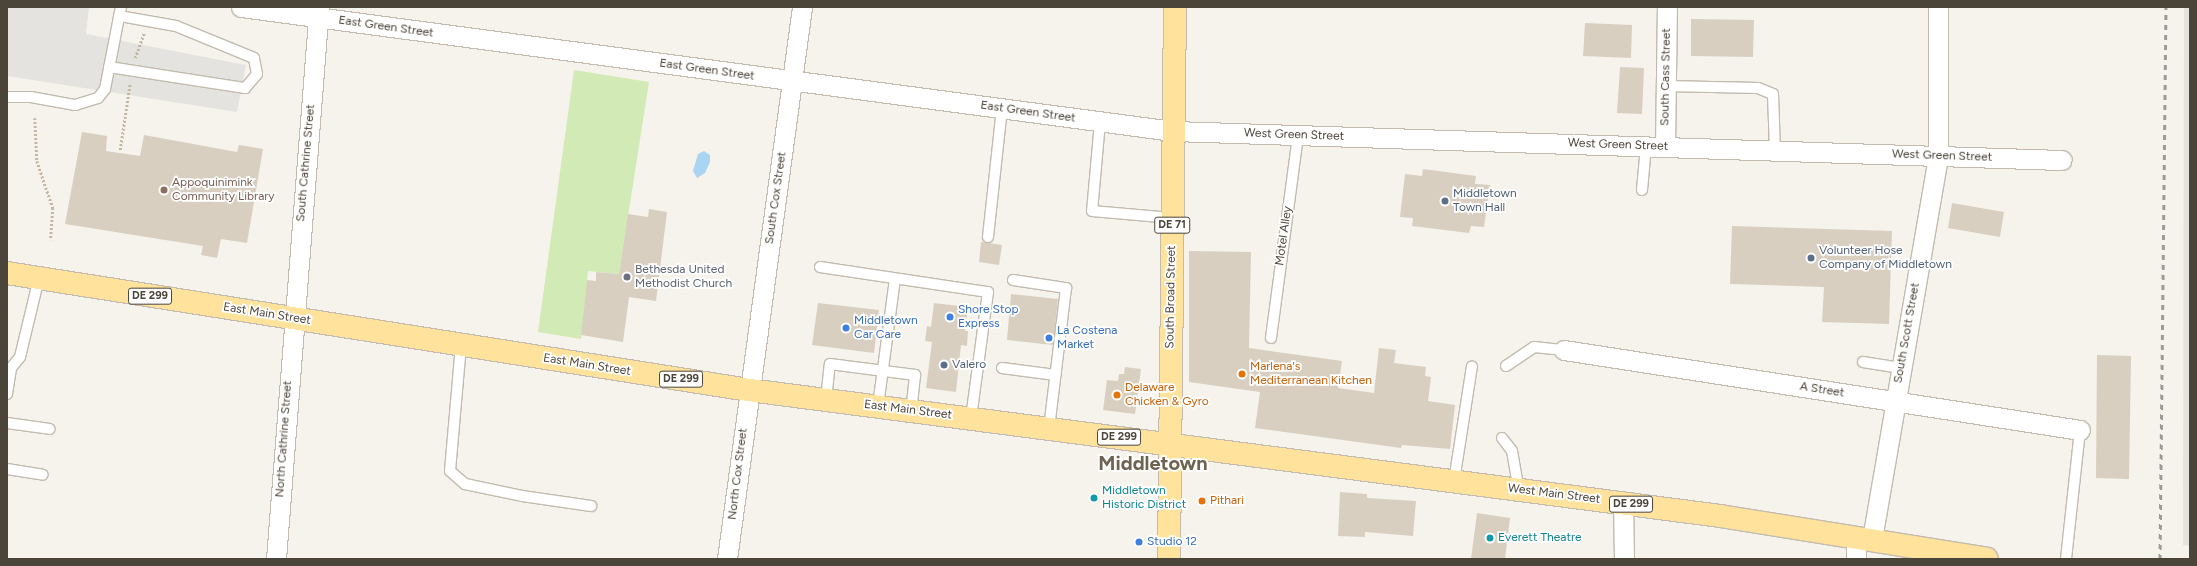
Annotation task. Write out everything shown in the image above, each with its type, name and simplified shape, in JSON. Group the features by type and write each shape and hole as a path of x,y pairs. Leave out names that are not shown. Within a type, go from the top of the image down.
{"main road":[{"name":"South Broad Street","path":"1168,444 1175,7"},
{"name":"East Main Street","path":"7,273 749,390 1168,444"},
{"name":"West Main Street","path":"1168,444 1519,490 1623,502 1864,538 1987,559"},
{"name":"DE 71","path":"1168,444 1169,559"}],"street":[{"name":"East Green Street","path":"241,7 318,12 792,81 1173,131"},
{"name":"South Cox Street","path":"749,390 802,7"},
{"name":"South Cass Street","path":"1665,147 1667,7"},
{"name":"South Scott Street","path":"1856,559 1864,538 1895,402 1938,156 1938,7"},
{"name":"South Cathrine Street","path":"293,318 318,12"},
{"name":"West Green Street","path":"1173,131 2062,160"},
{"name":"North Cathrine Street","path":"276,559 293,318"},
{"name":"A Street","path":"1564,350 2080,430"},
{"name":"North Cox Street","path":"727,559 749,390"},
{"path":"1623,502 1624,559"}],"lane":[{"path":"7,97 31,98 75,105 91,102 105,89 109,67 120,12 176,26 254,58 257,74 245,88 109,67"},
{"path":"1666,86 1758,88 1773,94 1774,150"},
{"path":"988,237 1002,109"},
{"path":"1100,122 1092,211 1172,218"},
{"name":"Motel Alley","path":"1271,338 1298,135"},
{"path":"1642,190 1646,146"},
{"path":"820,267 988,292 971,418"},
{"path":"7,394 9,369 20,357 26,340 39,278"},
{"path":"878,406 895,278"},
{"path":"1013,280 1066,288 1049,428"},
{"path":"461,345 450,470 465,484 522,496 591,506"},
{"path":"1506,366 1534,347 1564,350"},
{"path":"1863,362 1901,368"},
{"path":"826,400 830,364 915,375 911,410"},
{"path":"1454,481 1472,366"},
{"path":"1002,368 1056,375"},
{"path":"7,422 50,429"},
{"path":"2066,559 2080,430"},
{"path":"1502,438 1512,451 1519,490"},
{"path":"7,469 43,475"}],"path":[{"path":"36,118 37,161 53,208 51,240"}],"shaded area":[{"path":"7,7 89,7 86,34 246,65 237,112 7,76"},
{"path":"2184,7 2190,7 2190,546 2183,545"}],"green space":[{"path":"574,70 649,82 619,274 588,271 581,339 538,332"}],"water":[{"path":"704,151 710,155 710,162 705,173 697,178 693,171 698,154"}],"building":[{"path":"1691,19 1754,20 1753,57 1691,56"},
{"path":"1585,23 1632,25 1631,58 1583,56"},
{"path":"1620,67 1644,68 1642,114 1617,113"},
{"name":"Appoquinimink Community Library","path":"82,132 107,136 106,151 140,156 144,135 237,152 239,145 263,149 247,243 221,239 217,258 201,255 203,246 65,224"},
{"name":"Middletown Town Hall","path":"1423,169 1476,176 1475,184 1490,185 1484,227 1471,226 1469,233 1412,226 1413,218 1400,217 1405,174 1422,176"},
{"path":"1952,203 2004,212 2000,237 1948,228"},
{"name":"Bethesda United Methodist Church","path":"649,209 667,212 656,301 629,297 623,342 581,335 587,280 596,281 596,272 619,274 628,214 648,217"},
{"name":"Volunteer Hose Company of Middletown","path":"1732,226 1892,231 1889,324 1822,322 1824,287 1730,284"},
{"path":"981,242 1002,245 999,265 979,262"},
{"path":"1189,251 1251,252 1249,348 1342,361 1338,388 1374,393 1379,348 1396,350 1394,363 1426,367 1425,376 1431,377 1428,401 1455,405 1450,449 1402,445 1401,448 1255,428 1260,392 1189,382"},
{"path":"1011,294 1058,299 1053,345 1007,340"},
{"name":"Middletown Car Care","path":"818,303 879,310 874,353 812,345"},
{"path":"934,303 968,307 965,331 968,331 967,346 961,345 956,392 926,388 932,342 925,341 927,326 931,327"},
{"path":"2097,355 2131,356 2129,479 2096,478"},
{"path":"1125,367 1141,369 1135,414 1103,410 1107,380 1118,381 1119,374 1124,374"},
{"path":"1340,492 1367,494 1367,498 1416,501 1413,536 1365,532 1365,537 1338,536"},
{"name":"Everett Theatre","path":"1477,513 1510,518 1505,559 1471,559"}],"railway":[{"path":"2160,559 2166,7"}],"place":[{"name":"Appoquinimink Community Library","path":"164,190"},
{"name":"Middletown Town Hall","path":"1445,201"},
{"name":"Volunteer Hose Company of Middletown","path":"1811,258"},
{"name":"Bethesda United Methodist Church","path":"627,277"},
{"name":"Shore Stop Express","path":"950,317"},
{"name":"Middletown Car Care","path":"846,328"},
{"name":"La Costena Market","path":"1049,338"},
{"name":"Valero","path":"944,365"},
{"name":"Marlena's Mediterranean Kitchen","path":"1242,374"},
{"name":"Delaware Chicken & Gyro","path":"1117,395"},
{"name":"Middletown Historic District","path":"1094,498"},
{"name":"Pithari","path":"1202,501"},
{"name":"Everett Theatre","path":"1490,538"},
{"name":"Studio 12","path":"1139,542"}],"district":[{"name":"Middletown","path":"1153,463"}]}
